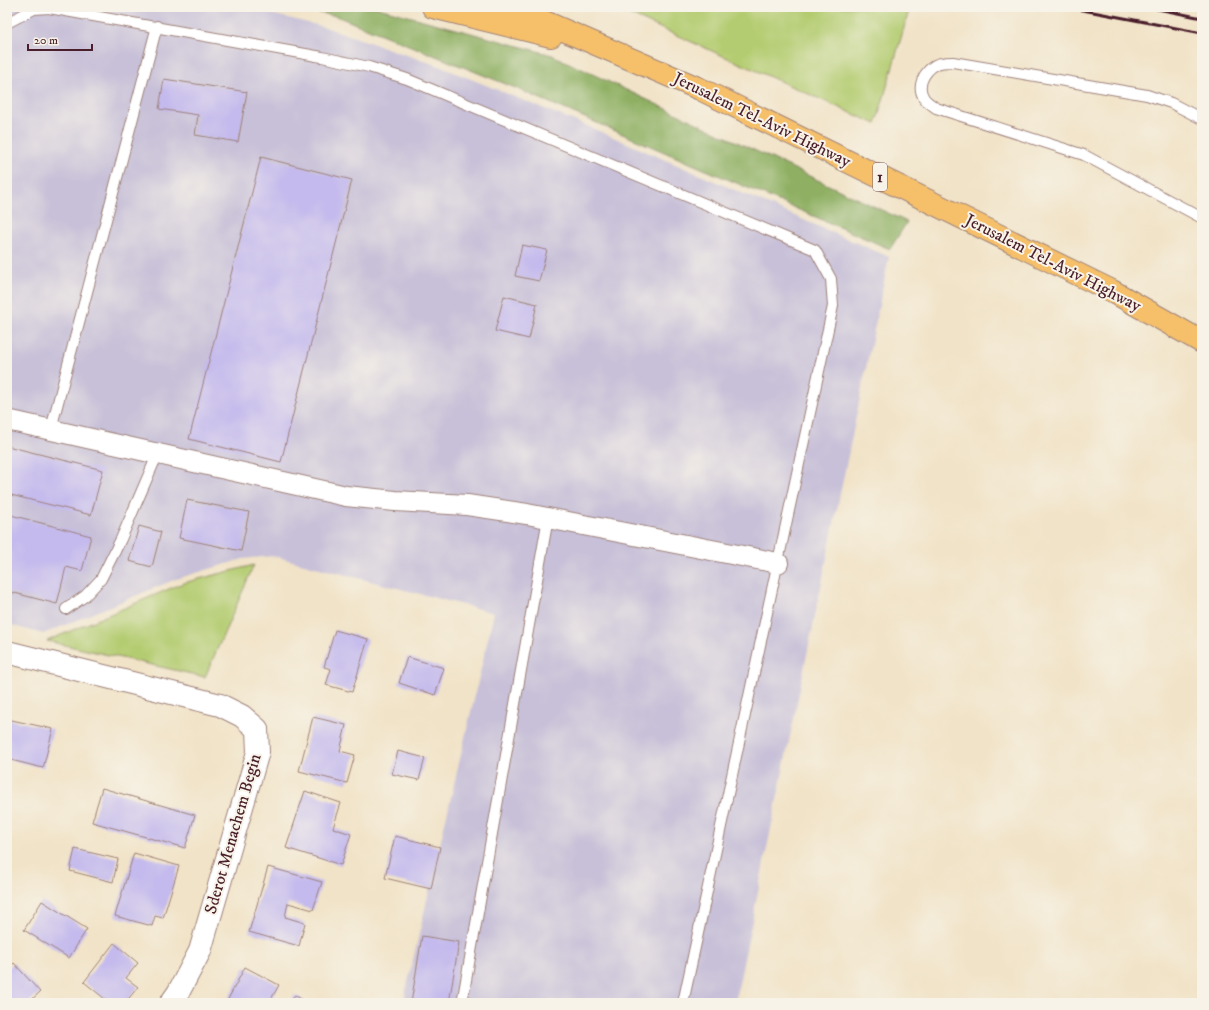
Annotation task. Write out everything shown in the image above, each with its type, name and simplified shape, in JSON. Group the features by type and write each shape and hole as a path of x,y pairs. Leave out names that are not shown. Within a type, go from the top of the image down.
{"highway":[{"path":"433,7 614,52"},
{"name":"Jerusalem Tel-Aviv Highway","path":"510,7 700,89 1112,291 1202,342"}],"street":[{"path":"7,420 346,496 395,501 467,505 527,514 778,562"},
{"name":"Sderot Menachem Begin","path":"7,652 220,705 242,716 257,729 258,752 200,951 172,1003"}],"lane":[{"path":"7,23 34,8 49,8 157,26 369,67 407,79 815,250 831,279 833,306 683,1003"},
{"path":"51,429 157,26"},
{"path":"1202,119 1171,103 1147,95 953,62 945,62 935,65 928,70 923,77 921,84 921,91 924,97 936,108 1084,155 1202,218"},
{"path":"66,609 85,596 101,579 121,539 158,453"},
{"path":"462,1003 548,518"}],"shaded area":[{"path":"7,7 242,7 325,27 436,65 592,128 889,257 735,1003 403,1003 494,613 273,556 243,559 176,579 43,634 7,624"}],"green space":[{"path":"289,7 375,7 552,55 907,222 890,249 513,87 336,16"},
{"path":"613,7 910,7 876,124"},
{"path":"254,565 205,677 47,641 183,583"}],"building":[{"path":"164,79 247,92 238,142 195,135 198,115 159,109"},
{"path":"261,157 352,180 281,462 189,439"},
{"path":"522,245 547,250 539,281 515,276"},
{"path":"504,296 537,304 529,339 495,331"},
{"path":"7,446 103,470 91,515 7,494"},
{"path":"187,500 249,512 241,551 179,538"},
{"path":"7,514 91,536 82,571 66,567 57,604 7,591"},
{"path":"139,526 161,532 152,567 129,561"},
{"path":"335,630 368,639 352,692 326,685 331,669 324,667"},
{"path":"407,657 444,668 435,695 399,683"},
{"path":"313,717 346,725 340,751 355,755 347,783 299,771"},
{"path":"7,719 53,729 43,768 7,759"},
{"path":"398,751 425,758 419,780 392,774"},
{"path":"102,788 195,815 185,848 92,822"},
{"path":"305,791 341,803 333,828 351,834 341,865 286,848"},
{"path":"395,836 440,847 431,889 385,878"},
{"path":"75,849 118,859 113,882 70,871"},
{"path":"134,853 179,866 163,918 155,916 152,926 115,916"},
{"path":"268,867 322,882 313,910 288,903 285,917 305,923 299,946 249,932"},
{"path":"42,901 87,929 69,958 24,930"},
{"path":"422,936 459,942 449,1003 411,1003"},
{"path":"114,943 138,963 126,978 138,987 125,1003 110,1003 84,982"},
{"path":"14,963 40,992 28,1003 7,1003 7,969"},
{"path":"245,967 279,985 269,1003 226,1003"},
{"path":"295,995 307,1003 290,1003"}],"railway":[{"path":"1067,7 1202,33"},
{"path":"1148,7 1202,18"}]}
